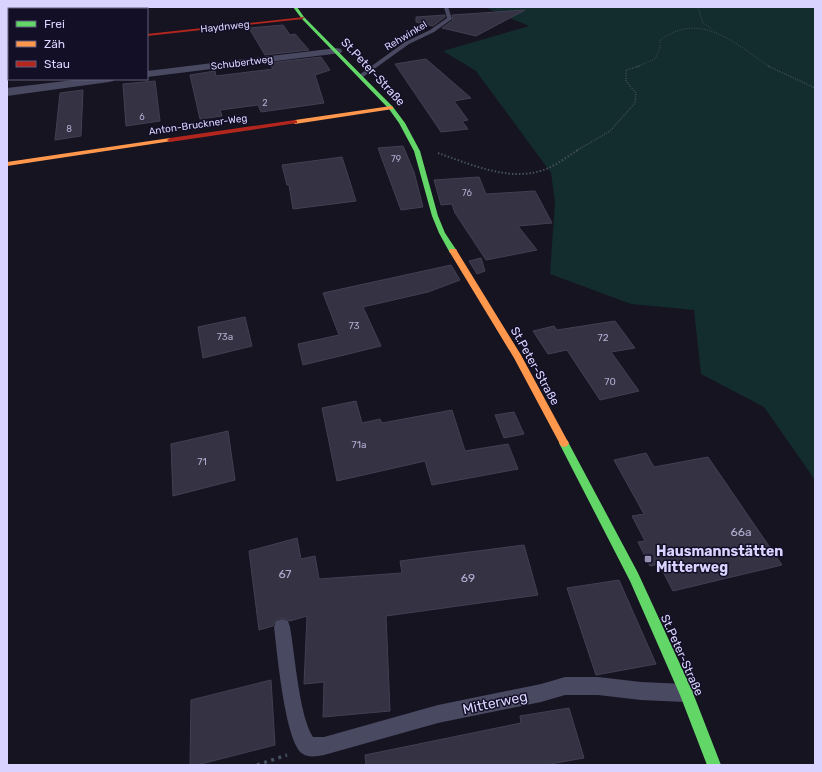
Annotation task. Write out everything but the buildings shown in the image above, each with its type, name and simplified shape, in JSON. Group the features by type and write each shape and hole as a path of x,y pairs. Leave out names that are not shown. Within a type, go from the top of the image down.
{"main road":[{"name":"St.Peter-Straße","path":"295,7 303,18 337,51 391,108 402,123 414,146 442,233 518,357 634,577 686,693 714,765"},
{"name":"Haydnweg","path":"148,35 303,18"},
{"name":"Anton-Bruckner-Weg","path":"7,164 391,108"}],"street":[{"path":"96,8 106,7"},
{"name":"Schubertweg","path":"148,74 337,51"},
{"path":"7,92 101,80"}],"lane":[{"name":"Rehwinkel","path":"361,76 407,43 432,31 450,18 446,7"},
{"path":"282,627 293,702 300,734 308,747"},
{"name":"Mitterweg","path":"308,747 324,746 438,714 541,693 565,686 598,686 642,691 686,693"}],"path":[{"path":"698,7 703,23 714,31 775,70 815,88"},
{"path":"414,146 437,152 470,164 512,175 541,171 553,166 610,131 635,103 636,93 626,81 626,70 650,62 657,58 661,49 660,40 669,32 683,28 705,28 714,31"},
{"path":"257,765 308,747"}],"green space":[{"path":"484,7 815,7 815,480 764,407 701,374 694,310 631,304 550,274 555,202 551,173 476,71 443,51 529,26"}],"traffic: fast":[{"path":"295,7 303,18 391,108 402,123 417,151 435,216 442,233 453,251"},
{"path":"564,443 634,577 686,693 714,765"}],"traffic: slow":[{"path":"295,122 391,108"},
{"path":"7,164 170,140"},
{"path":"453,251 518,357 564,443"}],"traffic: jam":[{"path":"148,35 303,18"},
{"path":"170,140 295,122"}],"place":[{"name":"Hausmannstätten Mitterweg","path":"648,559"}]}
